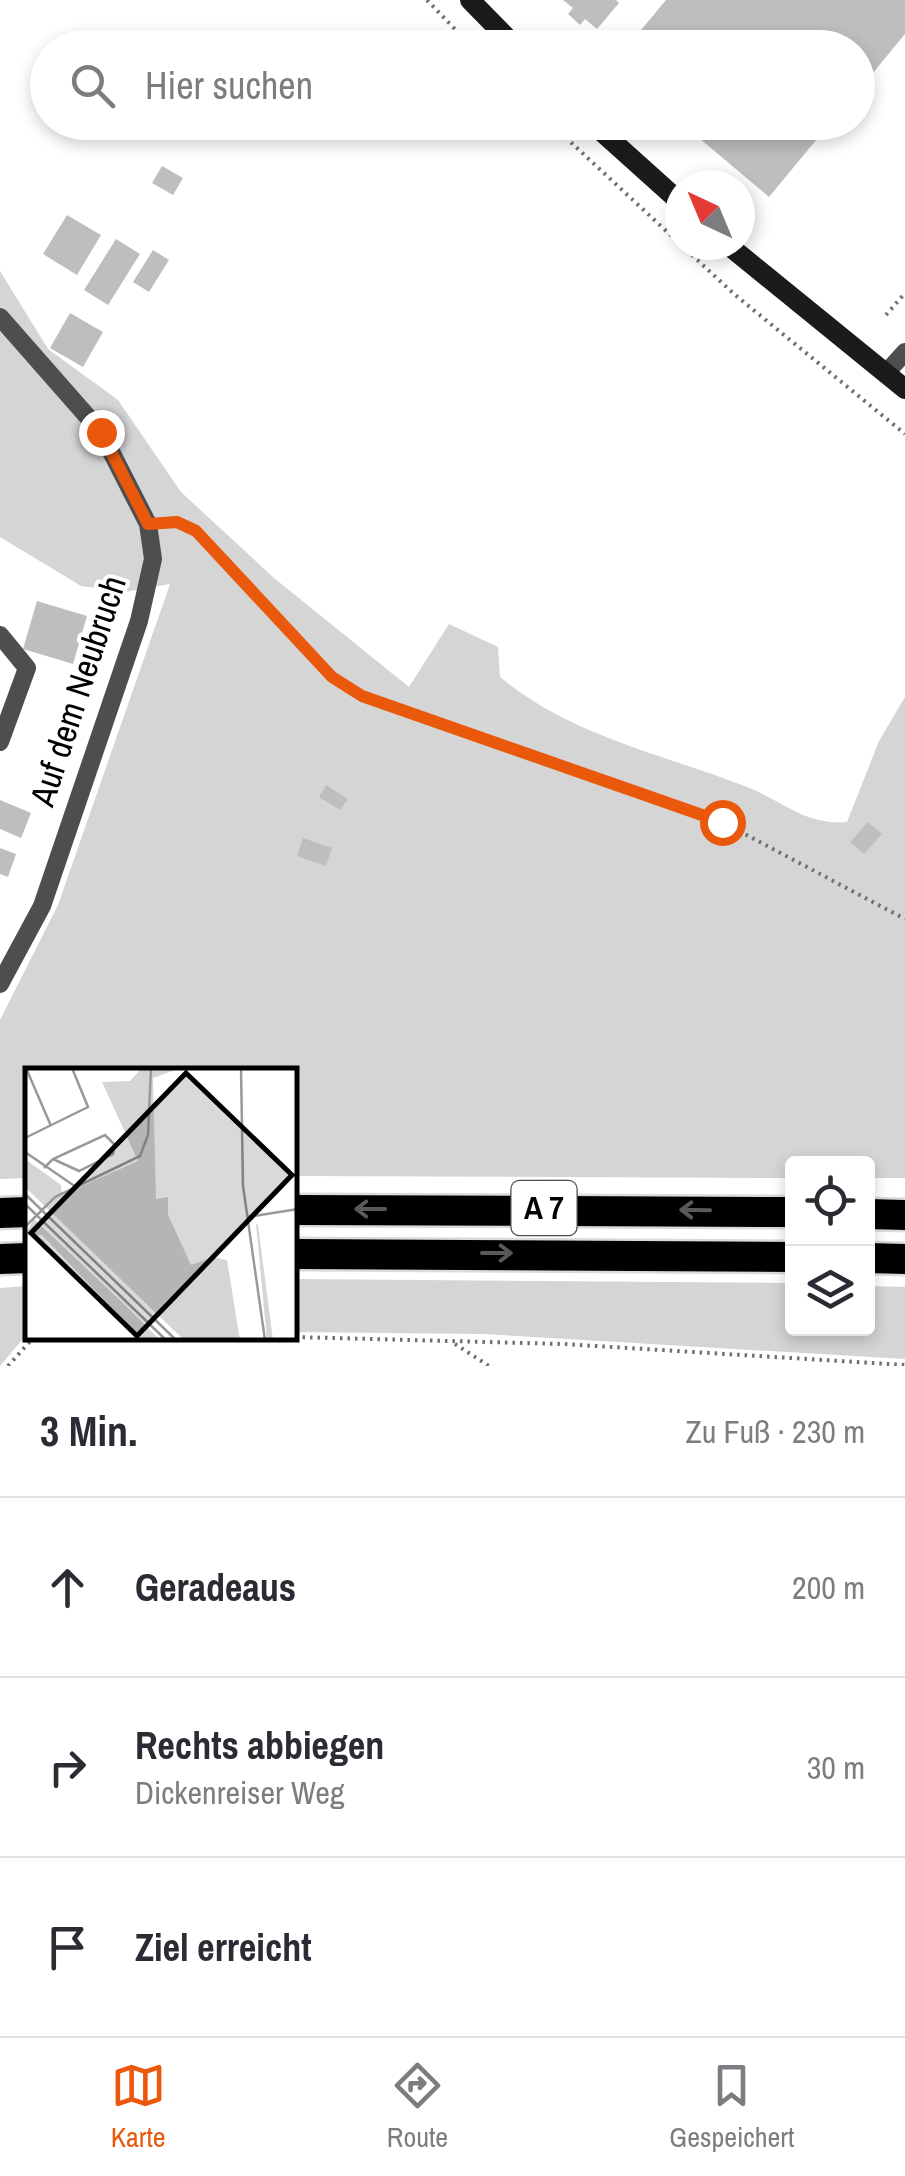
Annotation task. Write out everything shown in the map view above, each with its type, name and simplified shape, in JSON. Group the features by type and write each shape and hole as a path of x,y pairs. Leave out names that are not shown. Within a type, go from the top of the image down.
{"highway":[{"name":"A 7","path":"298,1210 785,1212"},
{"path":"0,1213 25,1212"},
{"path":"875,1214 905,1215"},
{"name":"A 7","path":"298,1254 785,1256"},
{"path":"875,1258 905,1260"}],"main road":[{"path":"470,0 499,30"},
{"path":"611,140 665,189"},
{"path":"746,260 905,389"}],"street":[{"path":"0,317 101,432 148,524"},
{"path":"886,374 905,352"},
{"name":"Auf dem Neubruch","path":"2,977 42,906 143,608 153,559 148,524"},
{"path":"0,635 27,668 0,742"}],"path":[{"path":"427,0 456,30"},
{"path":"568,140 734,294 905,434"},
{"path":"886,316 905,294"},
{"path":"148,524 177,522 196,531 332,677 362,696 722,822 905,920"},
{"path":"298,1337 563,1344 905,1365"},
{"path":"8,1366 30,1341"},
{"path":"450,1342 489,1366"}],"shaded area":[{"path":"0,271 48,349 118,400 181,492 274,578 409,687 449,624 498,647 500,677 557,714 619,742 747,787 806,816 832,822 847,822 879,741 905,697 905,1178 875,1178 875,1156 785,1156 785,1178 298,1176 298,1068 25,1068 25,1178 0,1179 0,1020 58,905 170,584 125,592 81,586 0,537"},
{"path":"298,1279 785,1283 785,1336 875,1336 875,1286 905,1287 905,1359 483,1334 298,1332"},
{"path":"25,1286 25,1336 0,1366 0,1288"}],"building":[{"path":"563,0 619,3 597,29 585,19 580,25 568,14 573,8"},
{"path":"666,0 905,0 905,34 875,70 875,30 641,30"},
{"path":"701,140 816,140 769,197 755,185 755,170 737,170"},
{"path":"162,166 183,178 173,195 152,183"},
{"path":"67,215 101,235 77,275 43,254"},
{"path":"116,239 140,254 108,305 84,290"},
{"path":"153,250 169,260 149,292 133,282"},
{"path":"70,313 103,332 83,367 50,348"},
{"path":"37,601 87,616 73,664 23,649"},
{"path":"326,785 348,799 340,810 319,797"},
{"path":"0,800 31,813 21,838 0,829"},
{"path":"868,822 882,834 864,854 850,842"},
{"path":"303,838 332,848 326,866 297,856"},
{"path":"0,848 16,854 8,877 0,874"}],"route":[{"path":"101,432 148,524 177,522 196,531 332,677 362,696 658,796 722,822"}]}
